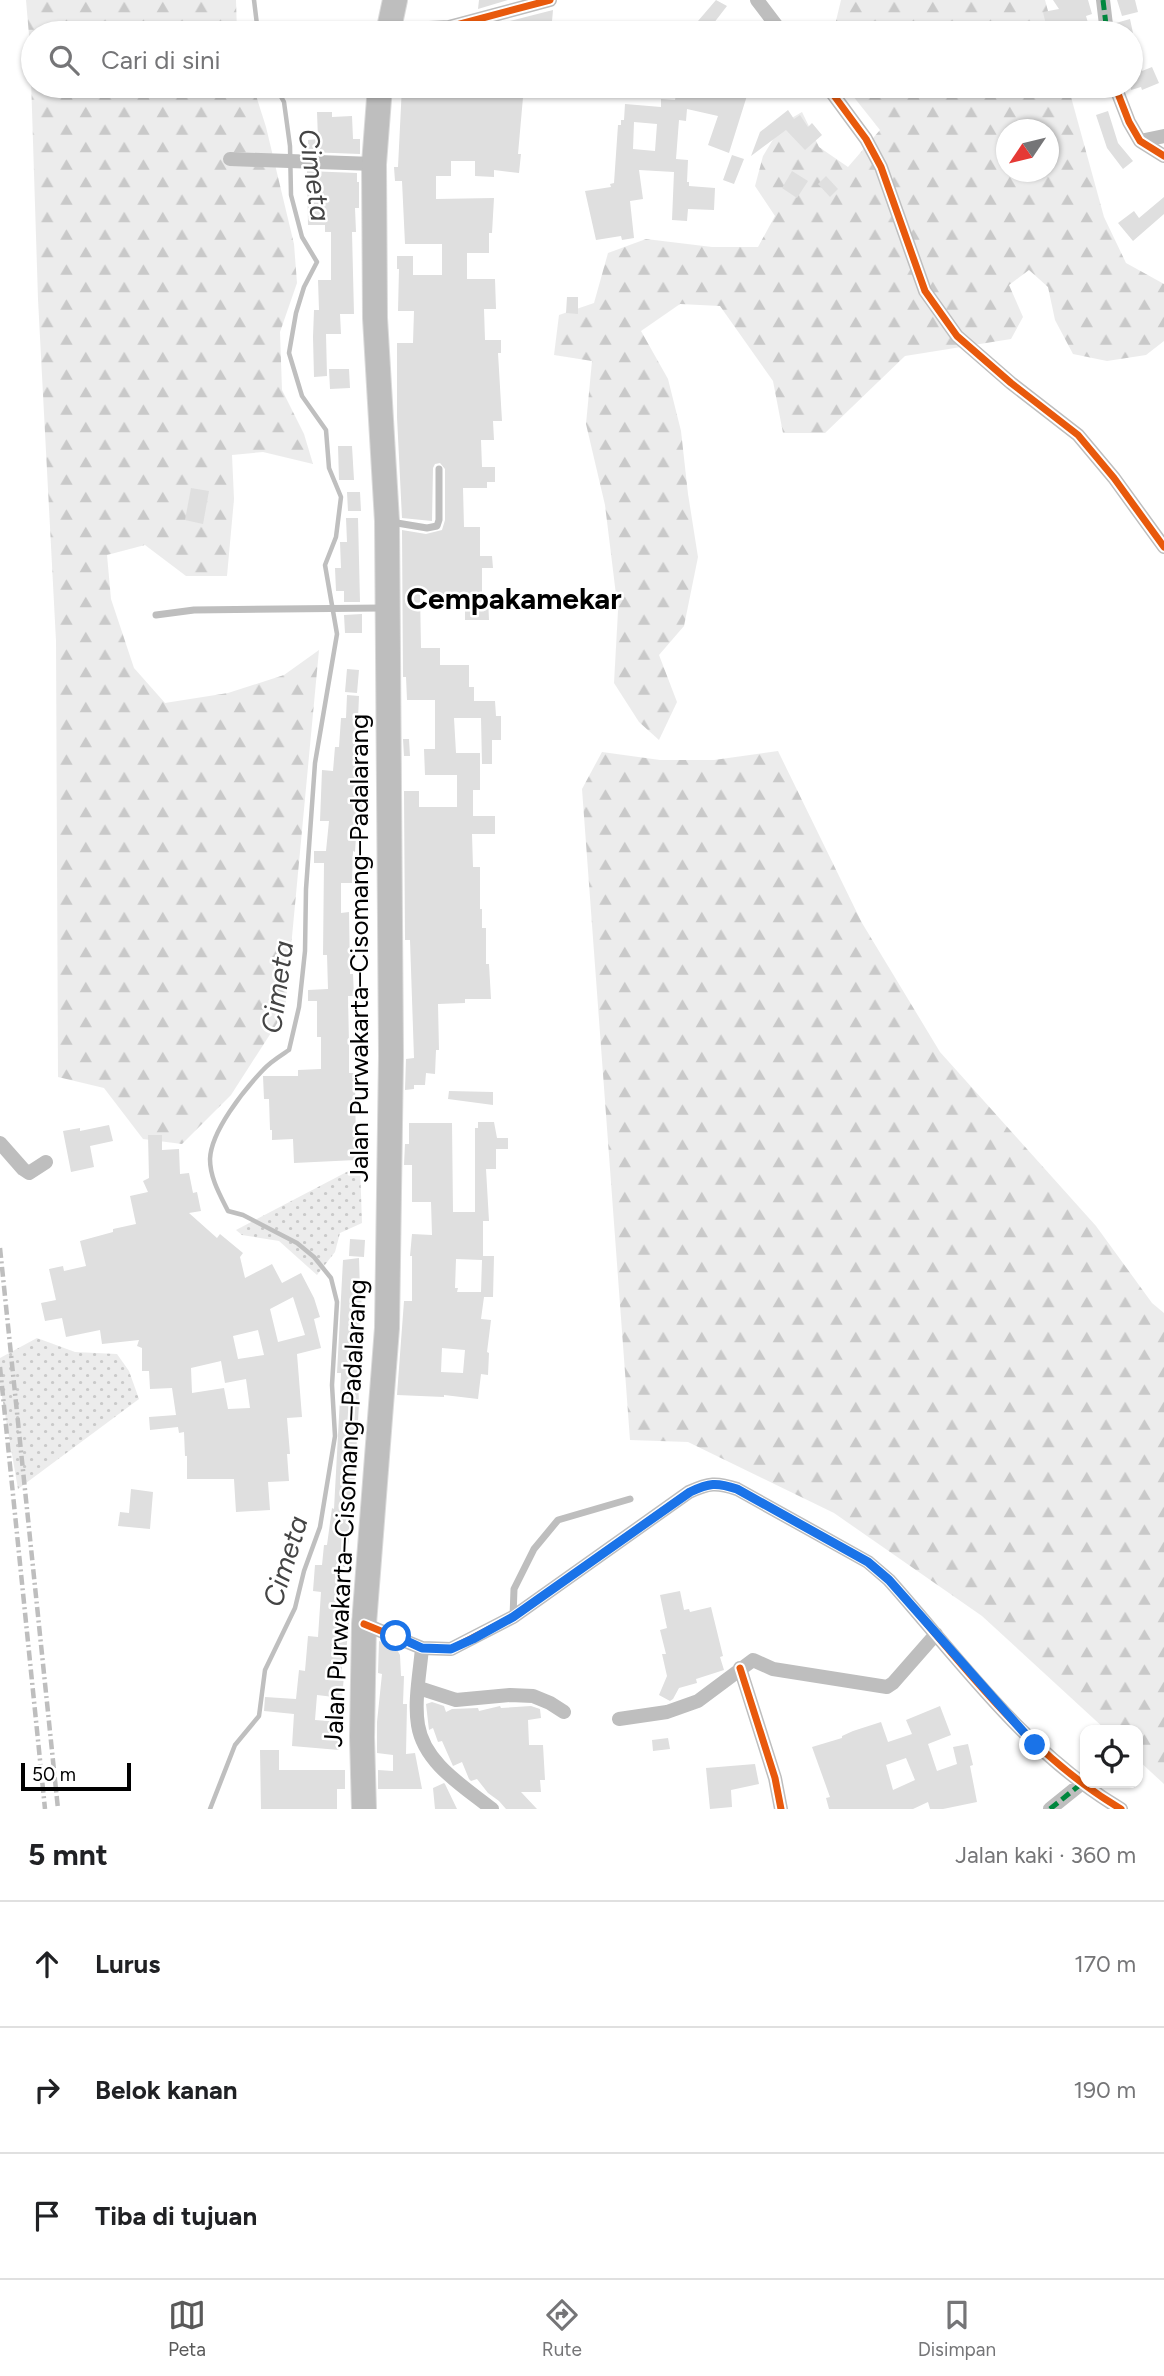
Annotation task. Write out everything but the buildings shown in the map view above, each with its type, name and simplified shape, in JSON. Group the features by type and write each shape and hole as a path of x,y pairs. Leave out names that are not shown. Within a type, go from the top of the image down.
{"highway":[{"path":"391,21 395,0"},
{"name":"Jalan Purwakarta–Cisomang–Padalarang","path":"364,1809 364,1624 387,1328 391,1056 387,522 375,318 374,164 379,98"}],"street":[{"path":"471,21 550,0"},
{"path":"757,0 773,21"},
{"path":"1103,0 1106,21"},
{"path":"836,98 866,139 881,167 925,291 957,336 1011,383 1078,435 1114,478 1164,547"},
{"path":"1120,98 1140,141 1164,156"},
{"path":"1140,141 1164,136"},
{"path":"230,159 374,164"},
{"path":"0,1143 23,1169 29,1172 46,1162"},
{"path":"364,1624 422,1648 451,1649 513,1617 690,1492 708,1484 719,1483 737,1489 868,1562 889,1580 1035,1745 1080,1783"},
{"path":"619,1719 667,1712 688,1705 714,1690 753,1660 773,1669 887,1687 893,1684 936,1634"},
{"path":"422,1648 418,1726 426,1749 447,1773 492,1809"},
{"path":"740,1668 775,1778 780,1809"},
{"path":"419,1688 456,1700 510,1695 533,1696 564,1712"},
{"path":"1050,1809 1080,1785"},
{"path":"1087,1788 1121,1809"}],"lane":[{"path":"387,522 427,528 437,526 439,470"},
{"path":"156,615 194,610 388,608"},
{"path":"513,1617 514,1589 534,1549 558,1520 630,1499"}],"green space":[{"path":"26,0 236,0 237,21 28,21"},
{"path":"841,0 1045,0 1051,21 836,21"},
{"path":"32,98 257,98 294,244 297,283 280,332 282,390 304,434 313,464 263,452 232,455 234,499 227,576 186,576 145,545 107,555 111,599 134,668 165,703 228,693 284,675 319,650 285,1011 231,1095 182,1144 143,1139 104,1088 58,1077 56,641 38,299"},
{"path":"855,98 1071,98 1104,217 1126,263 1164,284 1164,341 1146,355 1107,361 1073,354 1055,320 1048,287 1029,270 1009,285 1023,317 1011,339 905,356 825,433 783,433 773,381 720,306 680,304 641,331 668,379 681,431 698,557 684,626 659,655 677,702 659,740 639,722 614,683 618,611 605,505 586,424 592,361 554,355 559,315 594,303 608,253 646,239 712,247 758,247 775,216 755,186 763,156 783,123 802,112 819,147 848,167 880,130"},
{"path":"778,751 862,923 940,1052 1096,1226 1152,1303 1164,1313 1164,1784 1143,1765 1143,1725 1101,1725 982,1616 834,1513 688,1442 630,1440 582,789 602,752 660,760 714,760"},
{"path":"360,1165 362,1223 340,1233 335,1252 317,1275 279,1241 242,1235 236,1230"},
{"path":"37,1338 75,1352 117,1354 129,1371 139,1399 18,1489 0,1385 0,1358"}],"waterway":[{"name":"Cimeta","path":"254,0 257,21"},
{"name":"Cimeta","path":"210,1809 235,1745 259,1716 265,1670 295,1608 304,1571 320,1527 335,1436 332,1385 337,1302 331,1278 314,1257 297,1243 243,1215 228,1211 210,1166 216,1136 238,1100 266,1067 289,1050 299,1007 305,951 306,889 315,763 337,634 325,565 336,537 341,497 329,468 326,430 302,396 289,353 296,313 304,287 317,262 302,237 291,195 290,146 282,98"}],"railway":[{"path":"0,1248 58,1809"},
{"path":"0,1367 45,1809"}],"marked path":[{"path":"1103,0 1106,21"},
{"path":"1050,1809 1080,1785"}],"cycle path":[{"path":"471,21 550,0"},
{"path":"836,98 866,139 881,167 925,291 957,336 1011,383 1078,435 1114,478 1164,547"},
{"path":"1120,98 1140,141 1164,156"},
{"path":"364,1624 422,1648 451,1649 513,1617 689,1492 718,1484 737,1489 868,1562 889,1580 996,1704 1025,1733 1055,1761 1121,1809"},
{"path":"740,1668 775,1778 781,1809"}],"district":[{"name":"Cempakamekar","path":"514,598"}],"route":[{"path":"396,1636 422,1648 451,1649 473,1639 513,1617 690,1492 708,1484 719,1483 737,1489 868,1562 889,1580 1035,1745"}]}
